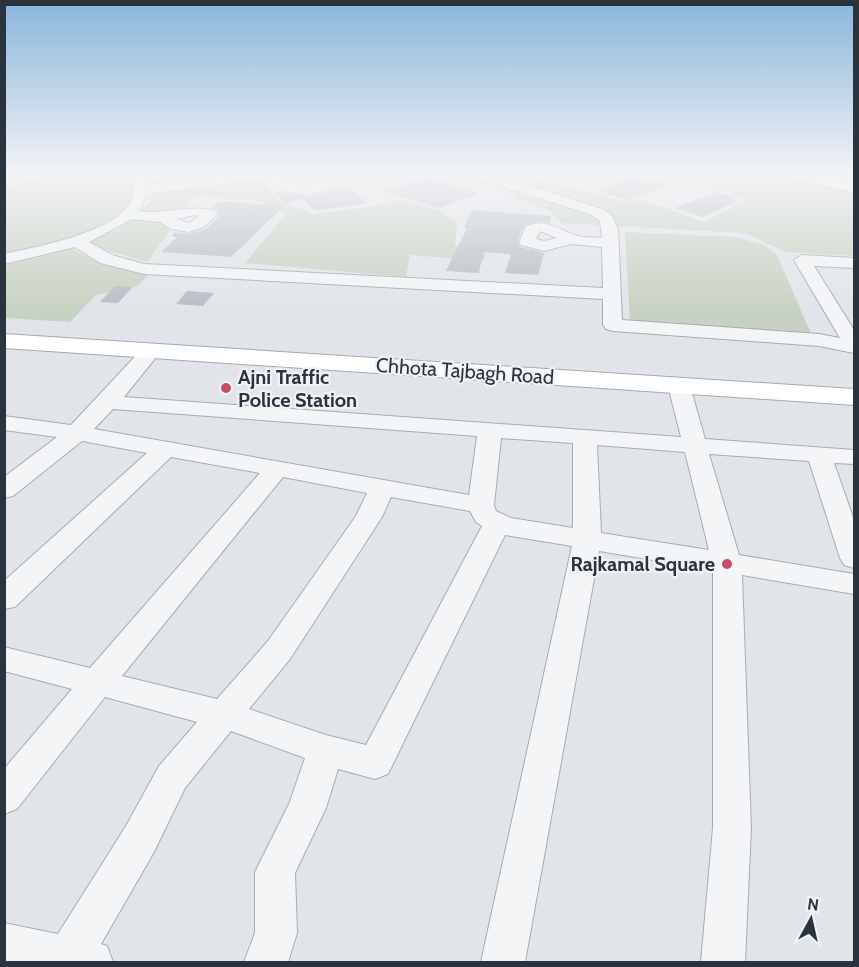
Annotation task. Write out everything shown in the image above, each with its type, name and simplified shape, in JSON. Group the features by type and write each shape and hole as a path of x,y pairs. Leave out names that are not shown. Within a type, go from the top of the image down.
{"main road":[{"path":"4,330 678,380 855,384"},
{"name":"Chhota Tajbagh Road","path":"4,341 678,380 855,397"}],"street":[{"path":"4,259 77,242 120,219"},
{"path":"607,219 610,229 613,325 819,340 855,346"},
{"path":"572,239 610,243"},
{"path":"77,242 106,260 144,269 611,294"},
{"path":"855,263 802,260 855,346"},
{"path":"4,490 77,433 108,402 151,351"},
{"path":"678,380 727,564 732,828 723,963"},
{"path":"108,402 855,457"},
{"path":"4,423 77,433 382,488 587,541 855,584"},
{"path":"4,660 226,715 326,750 375,763 489,514 490,430"},
{"path":"503,963 587,541 585,437"},
{"path":"4,598 165,449"},
{"path":"819,454 847,513 855,558"},
{"path":"4,797 277,469"},
{"path":"4,945 79,960 172,777 279,650 369,517 382,488"},
{"path":"266,963 276,933 275,872 307,808 326,750"}],"green space":[{"path":"4,219 110,219 69,240 71,248 101,264 149,274 138,286 96,295 70,322 5,318"},
{"path":"130,219 178,219 147,262 105,250 89,242 118,229"},
{"path":"282,219 452,219 457,222 455,245 486,248 484,261 410,255 406,277 245,263"},
{"path":"557,219 696,219 704,222 709,219 854,219 854,256 785,252 746,233 561,223"},
{"path":"625,232 735,237 764,245 777,255 812,336 630,324"}],"building":[{"path":"217,219 270,219 231,257 161,252 177,237 172,237 174,232 189,234 206,229"},
{"path":"468,219 551,219 550,223 540,221 525,224 517,241 520,247 544,253 538,275 505,273 511,254 483,252 479,273 446,271 467,228 464,227"},
{"path":"115,286 133,287 118,303 100,302"},
{"path":"187,291 214,293 203,306 176,304"}],"place":[{"name":"Ajni Traffic Police Station","path":"226,388"},
{"name":"Rajkamal Square","path":"727,564"}]}
